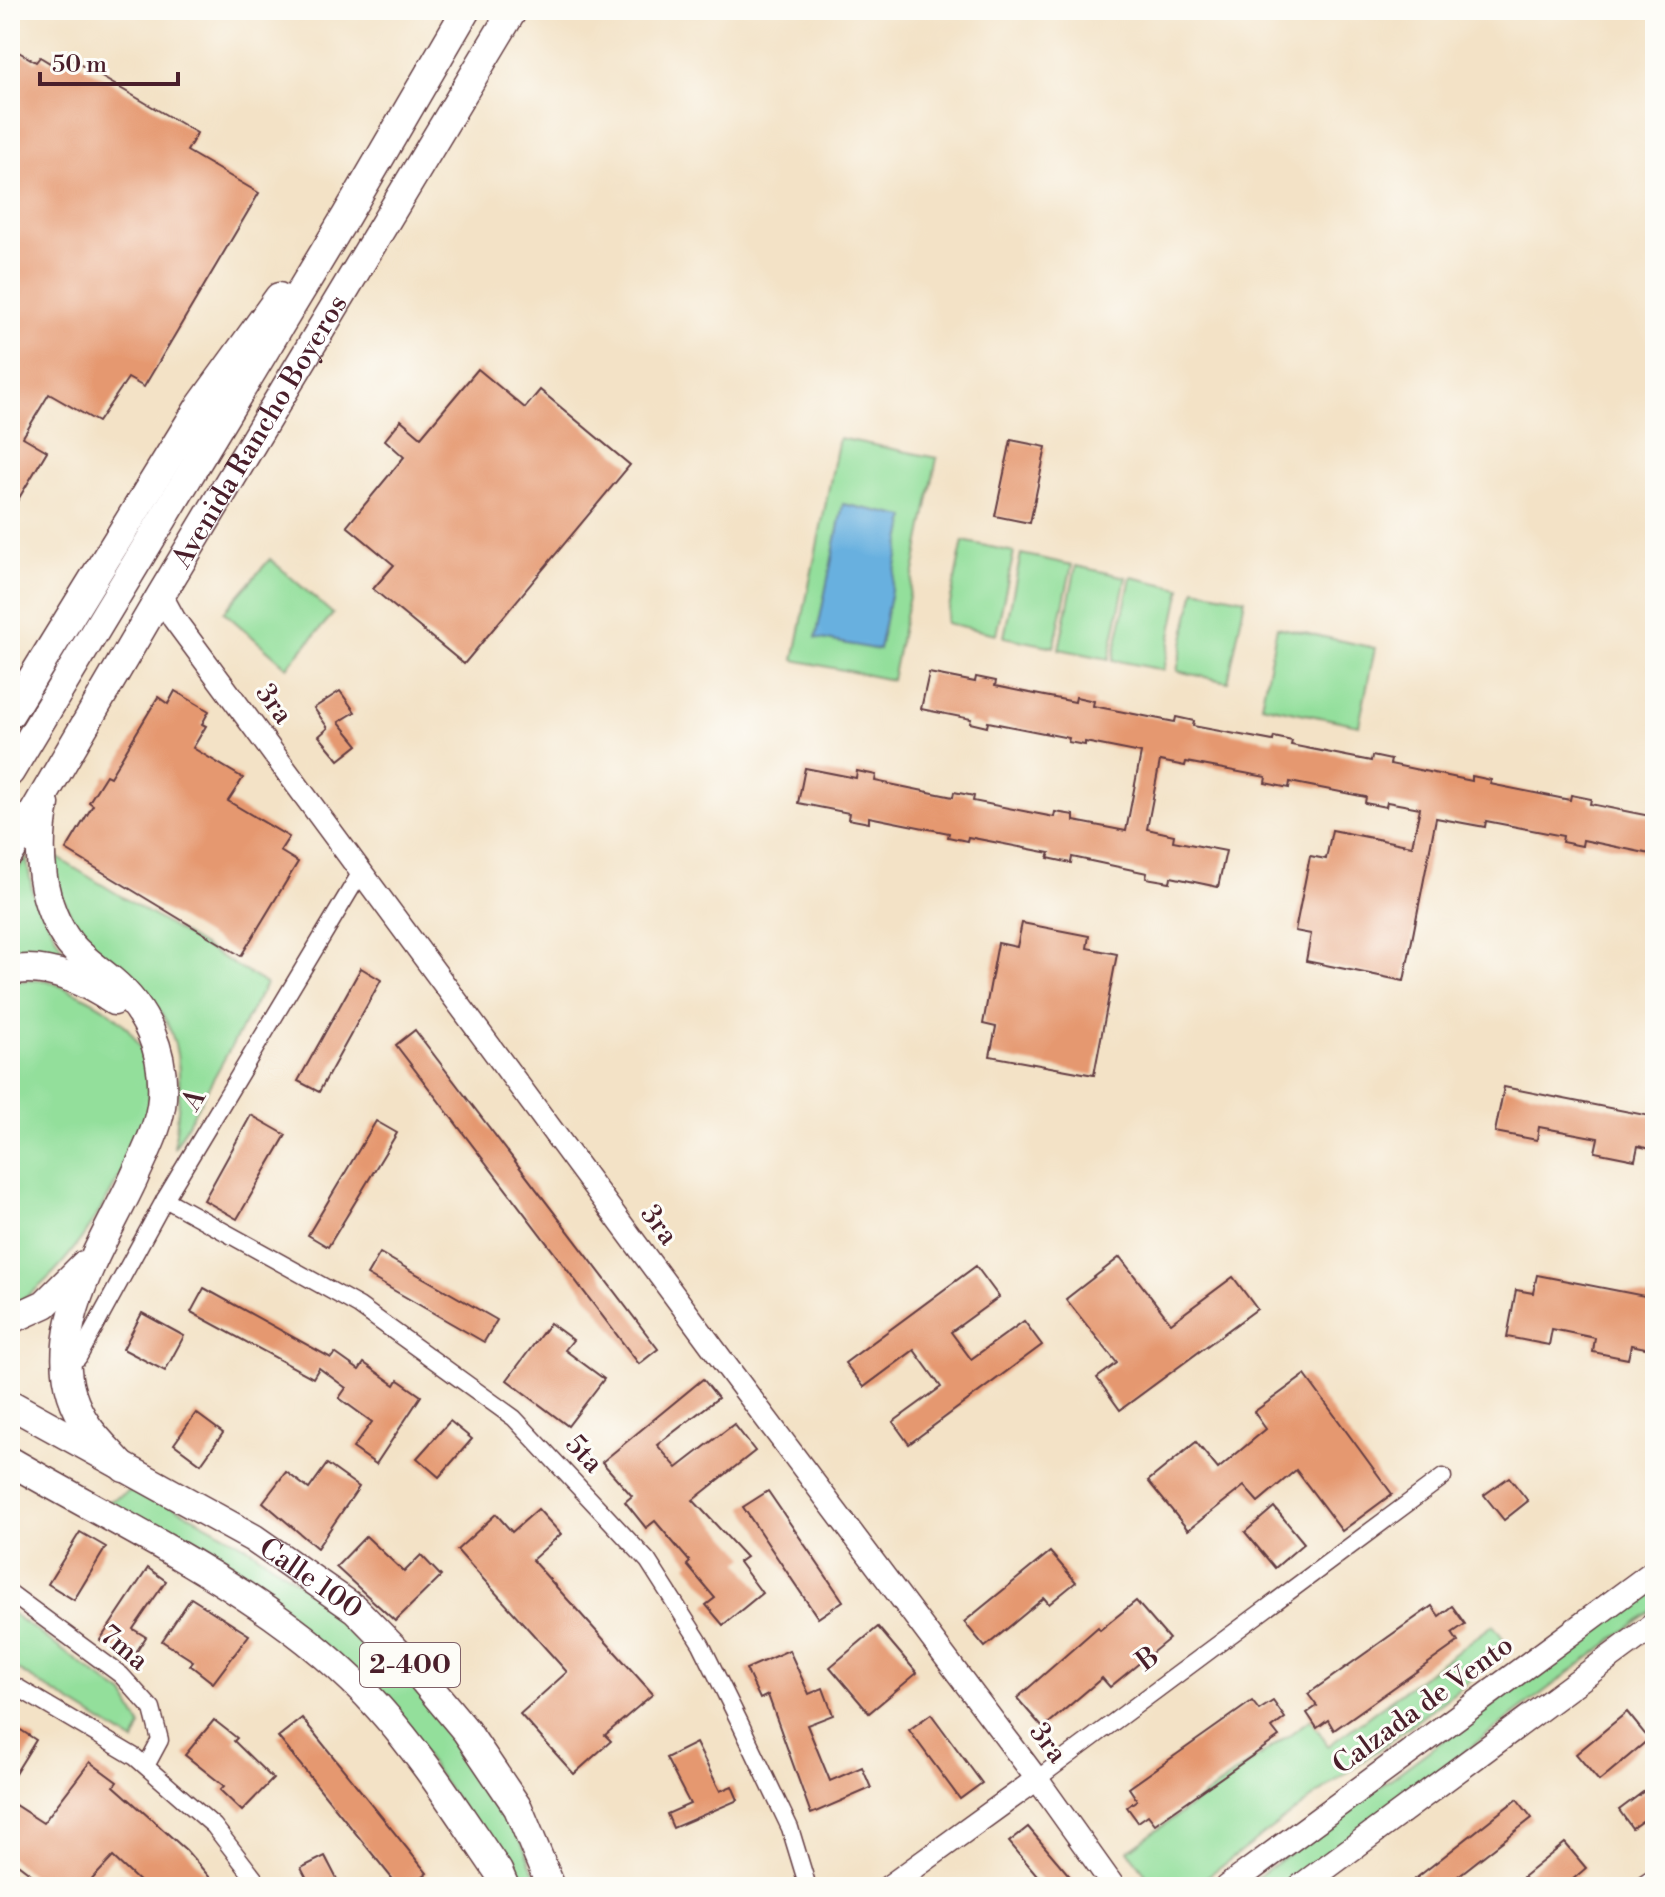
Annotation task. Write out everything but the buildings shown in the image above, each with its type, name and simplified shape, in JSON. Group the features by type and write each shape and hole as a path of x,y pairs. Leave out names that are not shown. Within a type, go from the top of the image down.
{"highway":[{"name":"Avenida Rancho Boyeros","path":"10,772 346,216 466,10"},
{"name":"Avenida Rancho Boyeros","path":"10,853 161,595 513,10"},
{"path":"10,714 198,409 279,297 346,216"},
{"path":"47,793 40,851 45,889 56,922 71,946 136,1003 157,1051 162,1097 146,1153 73,1311 64,1357 76,1407 88,1427 124,1468"},
{"path":"10,971 36,970 60,974 98,991 128,1013 157,1051"},
{"path":"10,1320 45,1304 62,1290 106,1235"},
{"name":"Calle 100","path":"10,1404 310,1574 355,1609 415,1670 466,1731 518,1808 551,1887"},
{"name":"Calle 100","path":"10,1461 170,1553 304,1638 378,1707 436,1782 498,1871 505,1887"}],"main road":[{"name":"Calzada de Vento","path":"1227,1887 1655,1571"},
{"path":"1300,1887 1655,1624"}],"street":[{"name":"3ra","path":"161,595 174,619 1037,1779 1114,1887"},
{"name":"A","path":"78,1358 165,1199 361,872"},
{"name":"5ta","path":"165,1199 359,1306 514,1418 638,1549 701,1644 790,1828 808,1887"},
{"name":"B","path":"888,1887 1443,1477"},
{"name":"7ma","path":"10,1593 121,1675 152,1709 160,1740 146,1766"},
{"path":"10,1683 146,1766 214,1826 261,1887"},
{"path":"1638,1887 1655,1876"}],"green space":[{"path":"839,438 937,458 892,680 794,660"},
{"path":"963,541 1014,552 996,634 946,623"},
{"path":"1021,554 1072,565 1054,647 1004,637"},
{"path":"270,559 333,614 287,667 224,612"},
{"path":"1076,566 1126,577 1109,659 1059,649"},
{"path":"1131,577 1181,588 1164,670 1113,660"},
{"path":"1195,589 1245,599 1228,682 1177,671"},
{"path":"1277,627 1375,648 1359,725 1261,705"},
{"path":"48,852 266,984 174,1149 179,1075 171,1032 156,1006 92,946 76,925"},
{"path":"26,856 33,894 72,967 10,961 10,884"},
{"path":"47,980 102,1006 134,1037 147,1067 148,1109 143,1130 123,1170 82,1238 47,1279 10,1306 10,981"},
{"path":"138,1487 248,1547 349,1618 409,1678 509,1812 540,1887 517,1887 388,1703 106,1503"},
{"path":"1655,1584 1655,1608 1285,1887 1244,1887"},
{"path":"10,1612 124,1695 141,1726 134,1742 10,1665"},
{"path":"1493,1625 1512,1650 1193,1887 1156,1887 1128,1851 1311,1719 1328,1746"}],"water":[{"path":"843,504 906,517 879,650 816,638"}]}
